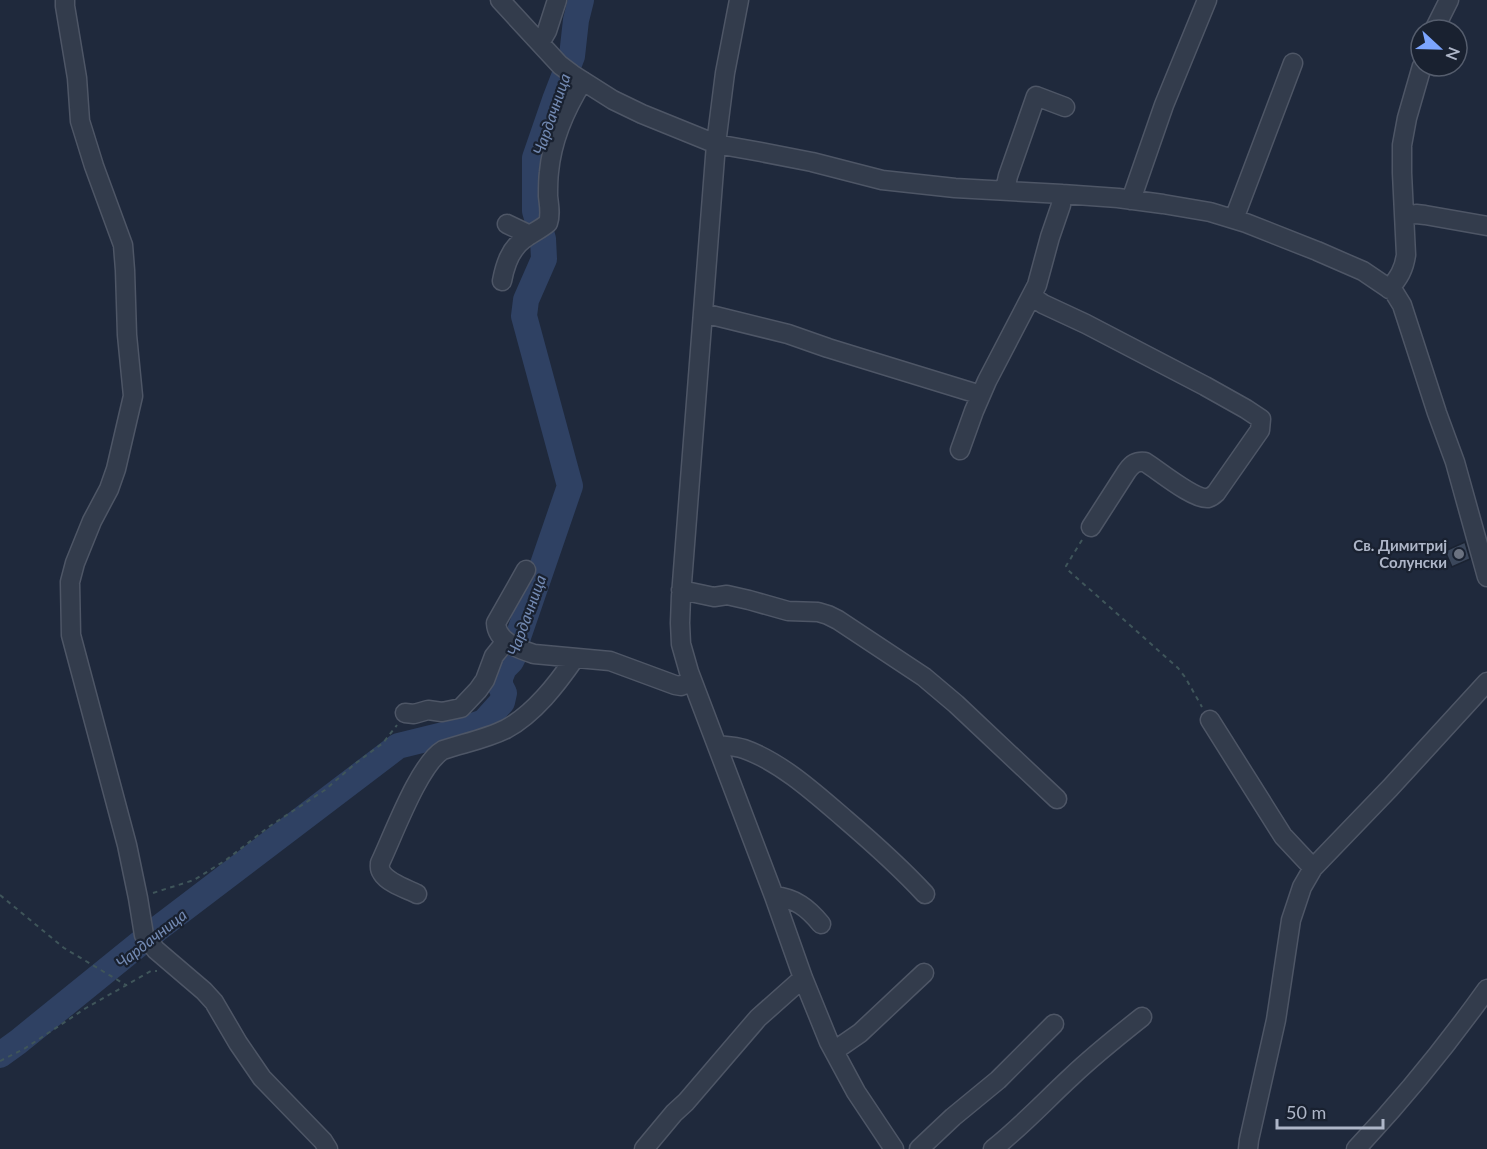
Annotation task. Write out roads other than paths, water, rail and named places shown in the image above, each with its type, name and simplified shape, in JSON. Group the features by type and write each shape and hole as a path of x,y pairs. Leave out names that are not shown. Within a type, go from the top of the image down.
{"street":[{"path":"65,0 77,78 80,121 123,245 127,336 133,396 116,469 109,489 92,521 70,582 71,636 126,845 146,938 214,1002 262,1078 328,1149"},
{"path":"500,0 572,73 613,100 717,144 813,162 882,180 955,188 1131,200 1210,212 1317,251 1363,271 1394,292 1402,306 1455,462 1487,577"},
{"path":"540,43 547,31 557,0"},
{"path":"739,0 725,73 717,144 681,590 681,644 692,681 803,978 834,1051 856,1092 894,1149"},
{"path":"1131,200 1170,88 1208,0"},
{"path":"1440,18 1449,0"},
{"path":"1234,219 1293,63"},
{"path":"502,281 514,247 548,224 550,218 549,171 568,108 572,73"},
{"path":"1389,289 1401,274 1406,255 1402,145 1419,78"},
{"path":"1005,190 1036,96 1065,107"},
{"path":"960,450 981,394 1037,285 1061,205 1062,194"},
{"path":"1405,216 1425,214 1487,226"},
{"path":"507,224 537,231"},
{"path":"1032,296 1043,304 1226,398 1261,419 1260,430 1211,497 1192,494 1145,462 1138,462 1132,464 1091,527"},
{"path":"703,313 789,333 828,348 981,394"},
{"path":"526,570 496,622 500,635 513,644 534,654 610,661 675,686 692,681"},
{"path":"681,590 714,597 727,595 789,611 818,612 838,620 924,677 1057,799"},
{"path":"405,712 414,714 428,710 442,712 461,708 485,680 494,656 513,644"},
{"path":"417,894 391,881 381,873 380,863 415,786 436,753 505,729 518,721 556,686 575,658"},
{"path":"1248,1149 1276,1020 1291,920 1302,887 1313,868 1487,682"},
{"path":"1210,720 1283,836 1313,868"},
{"path":"717,745 742,748 756,754 803,784 878,848 926,894"},
{"path":"774,896 793,899 813,914 821,924"},
{"path":"834,1051 860,1033 924,973"},
{"path":"644,1149 758,1018 803,978"},
{"path":"1356,1149 1418,1078 1487,989"},
{"path":"993,1149 1088,1061 1142,1017"},
{"path":"919,1149 998,1080 1054,1024"}],"waterway":[{"name":"Чардачница","path":"0,1055 160,927 398,746 455,732 484,722 502,702 504,693 500,685 500,678 515,653 518,637 570,486 524,316 526,300 544,259 543,239 535,211 535,158 572,56 581,0"}],"place":[{"name":"Св. Димитриј Солунски","path":"1459,554"}]}
